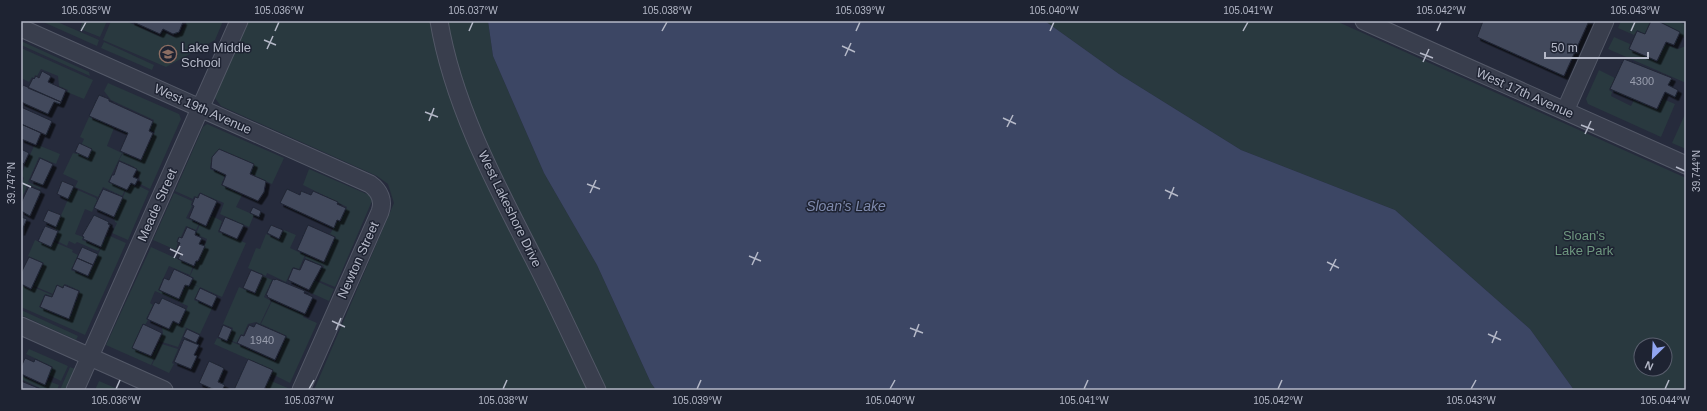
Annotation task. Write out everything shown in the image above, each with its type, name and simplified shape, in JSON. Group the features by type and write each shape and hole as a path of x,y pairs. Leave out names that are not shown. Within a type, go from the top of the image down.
{"street":[{"name":"Meade Street","path":"75,390 239,21"},
{"name":"West Lakeshore Drive","path":"439,21 445,53 459,95 494,182 535,261 597,390"},
{"path":"1565,111 1605,21"},
{"name":"West 17th Avenue","path":"1372,23 1686,165"},
{"name":"West 19th Avenue","path":"21,28 370,184 376,189 380,196"},
{"name":"Newton Street","path":"301,390 380,212 382,205 380,196"},
{"path":"21,326 164,390"}],"green space":[{"path":"41,21 55,21 99,40 97,46"},
{"path":"83,21 107,21 100,37 80,29"},
{"path":"111,21 126,21 161,37 163,32 174,37 181,34 187,21 223,21 215,40 166,67 103,40"},
{"path":"248,21 488,21 493,56 544,173 597,265 651,383 656,390 314,390 394,203 388,184 377,176 221,106 214,97"},
{"name":"Sloan's Lake Park","path":"1045,21 1336,21 1686,178 1686,390 1574,390 1530,329 1395,210 1241,150 1119,74"},
{"path":"1621,21 1650,21 1645,34 1637,30 1634,35 1618,28"},
{"path":"1659,21 1677,21 1686,25 1686,38 1679,35 1680,32"},
{"path":"1614,37 1630,44 1629,49 1657,62 1665,44 1678,49 1686,46 1686,83 1608,49"},
{"path":"21,41 89,72 90,76 21,45"},
{"path":"104,42 154,65 152,70 101,48"},
{"path":"21,48 93,80 84,99 67,92 68,90 59,86 58,76 41,69 37,76 35,75 34,78 32,77 29,82 21,78"},
{"path":"1599,70 1615,78 1609,90 1612,92 1611,96 1631,106 1634,100 1658,110 1663,99 1675,104 1661,137 1588,104 1586,99"},
{"path":"108,83 179,114 181,119 150,189 140,184 139,174 135,168 119,160 123,153 141,161 155,132 150,130 154,120 111,100 104,91"},
{"path":"1686,112 1686,149 1672,143"},
{"path":"89,117 114,128 107,146 122,153 108,182 125,190 122,196 103,187 98,197 75,187 78,181 63,174 73,153 77,154 84,139 80,137"},
{"path":"207,124 284,158 272,184 250,174 254,164 219,149 212,157 210,169 225,176 221,185 242,195 236,207 254,215 249,227 220,214 224,203 200,193 197,197 194,196 193,199 175,191 203,127"},
{"path":"38,145 60,154 56,164 39,157 28,182 41,188 40,189 28,184 21,200 21,184 24,178 21,175 34,146 36,147"},
{"path":"309,169 369,195 372,201 335,287 318,280 324,266 305,258 306,256 324,263 336,237 330,234 338,221 341,222 347,207 303,185"},
{"path":"132,185 136,187 137,185 149,191 128,240 112,233 117,223 115,222 114,218 126,190 128,191"},
{"path":"73,188 96,198 97,200 92,212 85,209 75,234 83,237 82,240 100,248 98,251 77,242 75,244 69,241 67,246 55,240 59,231 55,229"},
{"path":"174,193 192,201 192,206 186,218 199,224 196,230 186,226 181,237 179,237 176,250 153,240"},
{"path":"212,216 222,221 218,232 246,243 222,297 191,283 194,278 190,276 197,261 199,262 207,239 196,234 200,224 207,227"},
{"path":"284,230 296,235 290,248 305,255 299,269 293,267 286,282 267,273 266,276 248,268 256,248 260,249 266,234 280,240"},
{"path":"110,236 126,243 85,335 21,307 21,285 32,290 33,287 52,295 45,294 39,307 69,320 80,291 65,284 62,287 57,285 53,294 34,286 44,263 28,256 35,240 51,247 54,242 73,250 72,252 78,255 71,270 88,277 106,237"},
{"path":"151,247 193,266 190,275 169,266 158,290 179,299 178,301 155,291 150,303 153,305 146,319 148,320 145,325 143,324 132,348 152,357 159,343 161,344 151,365 106,345"},
{"path":"263,276 272,280 264,297 271,301 260,324 256,322 248,324 237,343 228,339 233,328 223,324 239,287 255,294"},
{"path":"314,280 334,289 329,301 309,292"},
{"path":"191,284 200,287 194,300 212,308 200,334 180,325 188,306 179,302 186,285 190,287"},
{"path":"272,301 304,315 303,317 317,323 290,383 272,374 273,370 214,344 217,338 227,342 228,340 276,362 287,336 261,324"},
{"path":"21,310 78,336 76,340 21,315"},
{"path":"173,322 186,328 178,347 159,341 163,333 162,327 169,330"},
{"path":"162,344 178,349 172,363 174,364 169,373 152,365"},
{"path":"29,349 68,366 61,381 49,375 53,367 26,354"},
{"path":"70,367 75,369 66,390 60,390"},
{"path":"21,375 45,386 48,381 59,385 57,390 44,390 21,379"},
{"path":"269,380 290,389 265,390"},
{"path":"99,381 120,390 95,390"}],"water":[{"name":"Sloan's Lake","path":"488,21 1045,21 1119,74 1241,150 1395,210 1530,329 1574,390 656,390 651,383 597,265 544,173 493,56"}],"building":[{"path":"131,21 183,22 179,32 173,34 163,29 160,34"},
{"path":"1483,21 1589,21 1564,76 1477,37"},
{"path":"1651,21 1658,21 1680,32 1674,45 1666,42 1657,61 1629,49 1637,31 1645,34"},
{"path":"1624,59 1672,78 1668,85 1678,90 1675,97 1665,92 1657,109 1610,89"},
{"path":"42,71 51,76 48,82 66,90 61,102 28,88 33,78 34,79 36,76 39,78"},
{"path":"23,85 61,102 60,104 54,102 48,114 21,102 21,89"},
{"path":"99,95 153,121 149,131 153,133 141,160 120,151 128,133 89,116"},
{"path":"21,107 52,121 46,135 21,124"},
{"path":"21,124 41,133 36,145 21,139"},
{"path":"79,143 92,149 88,158 75,152"},
{"path":"21,149 29,153 24,164 21,162"},
{"path":"219,149 254,164 250,174 266,181 264,192 258,201 222,185 226,175 211,168 212,157"},
{"path":"40,158 53,164 43,185 30,180"},
{"path":"119,161 137,169 133,177 138,179 135,185 131,183 127,190 109,182 112,175 114,175"},
{"path":"62,181 74,186 68,199 57,194"},
{"path":"29,186 41,191 30,216 21,211 21,203"},
{"path":"103,189 123,197 114,217 94,208"},
{"path":"287,189 300,195 301,191 311,195 313,191 338,202 337,204 346,208 340,221 337,220 334,228 280,203"},
{"path":"200,193 217,201 206,226 189,218 194,206 192,205 195,197 198,198"},
{"path":"253,207 261,211 259,217 250,213"},
{"path":"48,210 61,215 56,227 43,221"},
{"path":"94,215 109,222 108,224 110,225 101,247 83,239 84,237 82,236"},
{"path":"21,217 27,219 21,232"},
{"path":"225,217 244,225 237,239 219,231"},
{"path":"271,225 283,230 279,239 267,233"},
{"path":"308,225 335,237 324,262 297,250"},
{"path":"45,226 58,231 51,247 38,241"},
{"path":"187,227 196,231 195,235 202,238 199,244 205,246 194,266 178,259 181,253 176,251 180,243 177,242 179,237 182,238"},
{"path":"82,247 98,254 93,265 77,258"},
{"path":"29,257 43,263 31,289 21,284 21,273"},
{"path":"77,258 93,265 88,276 72,269"},
{"path":"305,259 322,266 309,290 288,280 293,268 300,270"},
{"path":"174,269 193,278 189,286 185,285 179,299 159,290 164,278 169,280"},
{"path":"251,270 263,275 255,293 243,288"},
{"path":"273,279 305,291 304,293 313,297 305,314 267,297 268,296 266,295"},
{"path":"57,285 63,288 64,285 79,291 69,319 40,307 45,295 52,297"},
{"path":"200,288 217,296 212,307 195,299"},
{"path":"162,298 186,309 179,324 173,321 169,329 147,319 155,302 159,304"},
{"path":"256,323 286,336 275,360 237,343 241,335 244,336 249,325 254,327"},
{"path":"143,324 162,333 151,356 132,348"},
{"path":"223,325 232,329 227,341 218,337"},
{"path":"187,329 200,335 196,343 183,337"},
{"path":"184,339 199,345 194,355 197,356 191,369 174,362"},
{"path":"25,358 34,362 35,359 52,367 45,385 21,374 21,367"},
{"path":"248,359 273,370 264,390 234,390"},
{"path":"209,361 224,368 218,382 225,385 222,390 215,390 199,383"},
{"path":"21,381 43,390 21,390"}],"place":[{"name":"Lake Middle School","path":"168,54"}]}
